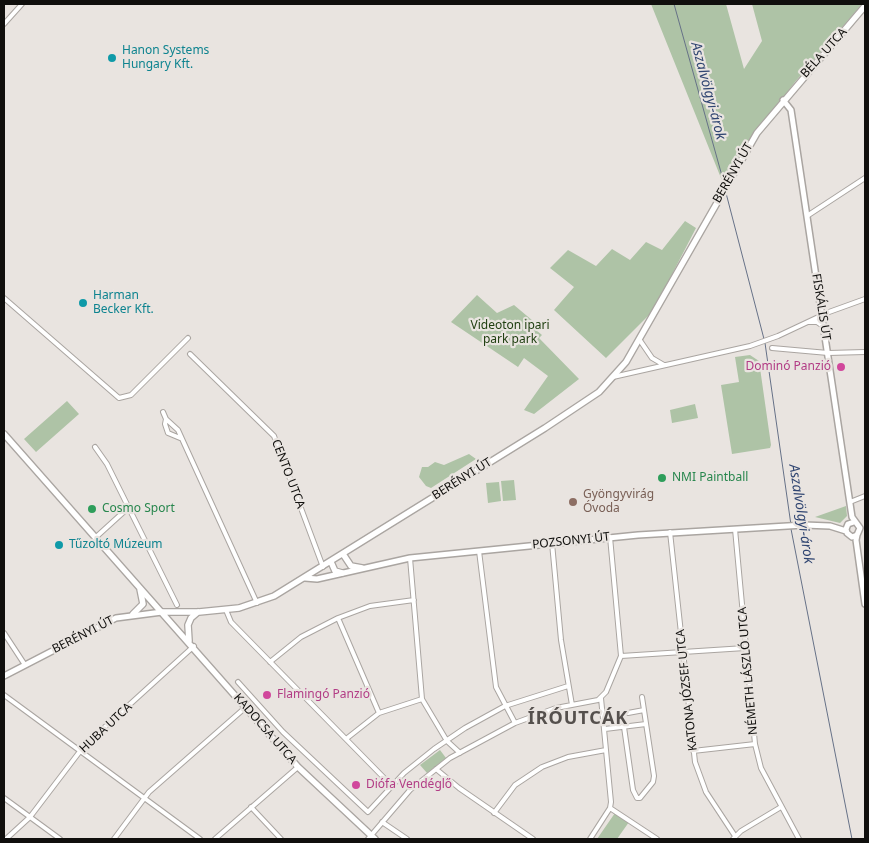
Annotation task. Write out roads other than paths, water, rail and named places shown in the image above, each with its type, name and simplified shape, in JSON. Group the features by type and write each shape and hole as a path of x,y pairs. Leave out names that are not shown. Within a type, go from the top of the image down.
{"main road":[{"name":"BÉLA UTCA","path":"783,100 865,6"},
{"name":"BERÉNYI ÚT","path":"163,612 226,610 257,603 323,567 599,392 626,362 747,148 783,100"},
{"name":"KADOCSA UTCA","path":"4,434 95,538 194,646 298,766 371,838"},
{"path":"343,554 351,566 362,568"},
{"path":"331,562 335,571 342,573"},
{"path":"133,614 143,602 137,583"},
{"path":"189,641 190,622 199,612"}],"street":[{"path":"4,24 22,4"},
{"name":"FISKÁLIS ÚT","path":"783,100 791,110 850,502 851,524 859,533"},
{"path":"807,216 865,178"},
{"path":"4,298 119,398 131,395 188,338"},
{"path":"614,377 761,343 822,315 865,299"},
{"path":"807,323 817,322 824,327"},
{"path":"639,339 652,358 664,365"},
{"path":"772,348 828,352 865,352"},
{"name":"CENTO UTCA","path":"190,354 274,436 323,567"},
{"path":"646,370 652,358"},
{"path":"163,412 168,433 181,438"},
{"path":"166,419 173,424 181,438 257,603"},
{"path":"95,447 106,464 177,605"},
{"path":"850,502 865,496"},
{"path":"95,538 128,508"},
{"path":"851,524 859,533 865,604"},
{"name":"POZSONYI ÚT","path":"305,578 317,579 410,558 610,537 785,526 840,528 851,524"},
{"name":"NÉMETH LÁSZLÓ UTCA","path":"735,529 755,744 761,768 799,839"},
{"name":"KATONA JÓZSEF UTCA","path":"670,532 693,751 698,772 706,792 734,838"},
{"path":"371,838 382,822 410,790 436,768 460,753 515,723 572,704 601,698 609,687 621,656 610,537"},
{"path":"552,543 568,686 572,704"},
{"path":"479,551 493,674 496,687 515,723"},
{"path":"410,558 422,699 447,741 460,753"},
{"path":"270,662 301,638 338,618 370,606 414,600"},
{"path":"226,610 231,622 392,786 418,762 465,728 505,706 568,686"},
{"name":"BERÉNYI ÚT","path":"4,676 109,621 133,614 163,612"},
{"path":"338,618 379,713"},
{"path":"4,633 26,665"},
{"name":"HUBA UTCA","path":"6,839 30,817 79,752 194,646"},
{"path":"621,656 745,648"},
{"name":"KADOCSA UTCA","path":"238,682 283,732 368,812 392,786"},
{"path":"4,695 79,752 200,839"},
{"path":"624,727 633,790 637,798 640,798 653,782 654,776 642,697"},
{"path":"590,839 610,808 611,797 601,698"},
{"path":"346,739 379,713 422,699"},
{"path":"114,839 144,798 246,707"},
{"path":"628,712 644,710"},
{"path":"605,730 646,724"},
{"path":"693,751 755,744"},
{"path":"494,813 515,785 542,767 568,757 606,750"},
{"path":"215,839 298,766"},
{"path":"436,768 458,788 533,839"},
{"path":"4,798 60,839"},
{"path":"252,807 281,839"},
{"path":"734,838 781,807"},
{"path":"610,808 657,839"},
{"path":"382,822 407,839"}],"waterway":[{"name":"Aszalvölgyi-árok","path":"674,4 724,183"},
{"name":"Aszalvölgyi-árok","path":"726,193 764,339"},
{"name":"Aszalvölgyi-árok","path":"765,343 791,525"},
{"name":"Aszalvölgyi-árok","path":"791,529 852,839"}],"place":[{"name":"Hanon Systems Hungary Kft.","path":"112,58"},
{"name":"Harman Becker Kft.","path":"83,303"},
{"name":"Dominó Panzió","path":"841,367"},
{"name":"NMI Paintball","path":"662,478"},
{"name":"Gyöngyvirág Óvoda","path":"573,502"},
{"name":"Cosmo Sport","path":"92,509"},
{"name":"Tűzoltó Múzeum","path":"59,545"},
{"name":"Flamingó Panzió","path":"267,695"},
{"name":"Diófa Vendéglő","path":"356,785"}],"district":[{"name":"ÍRÓUTCÁK","path":"578,719"}],"park label":[{"name":"Videoton ipari park park","path":"510,333"}]}
